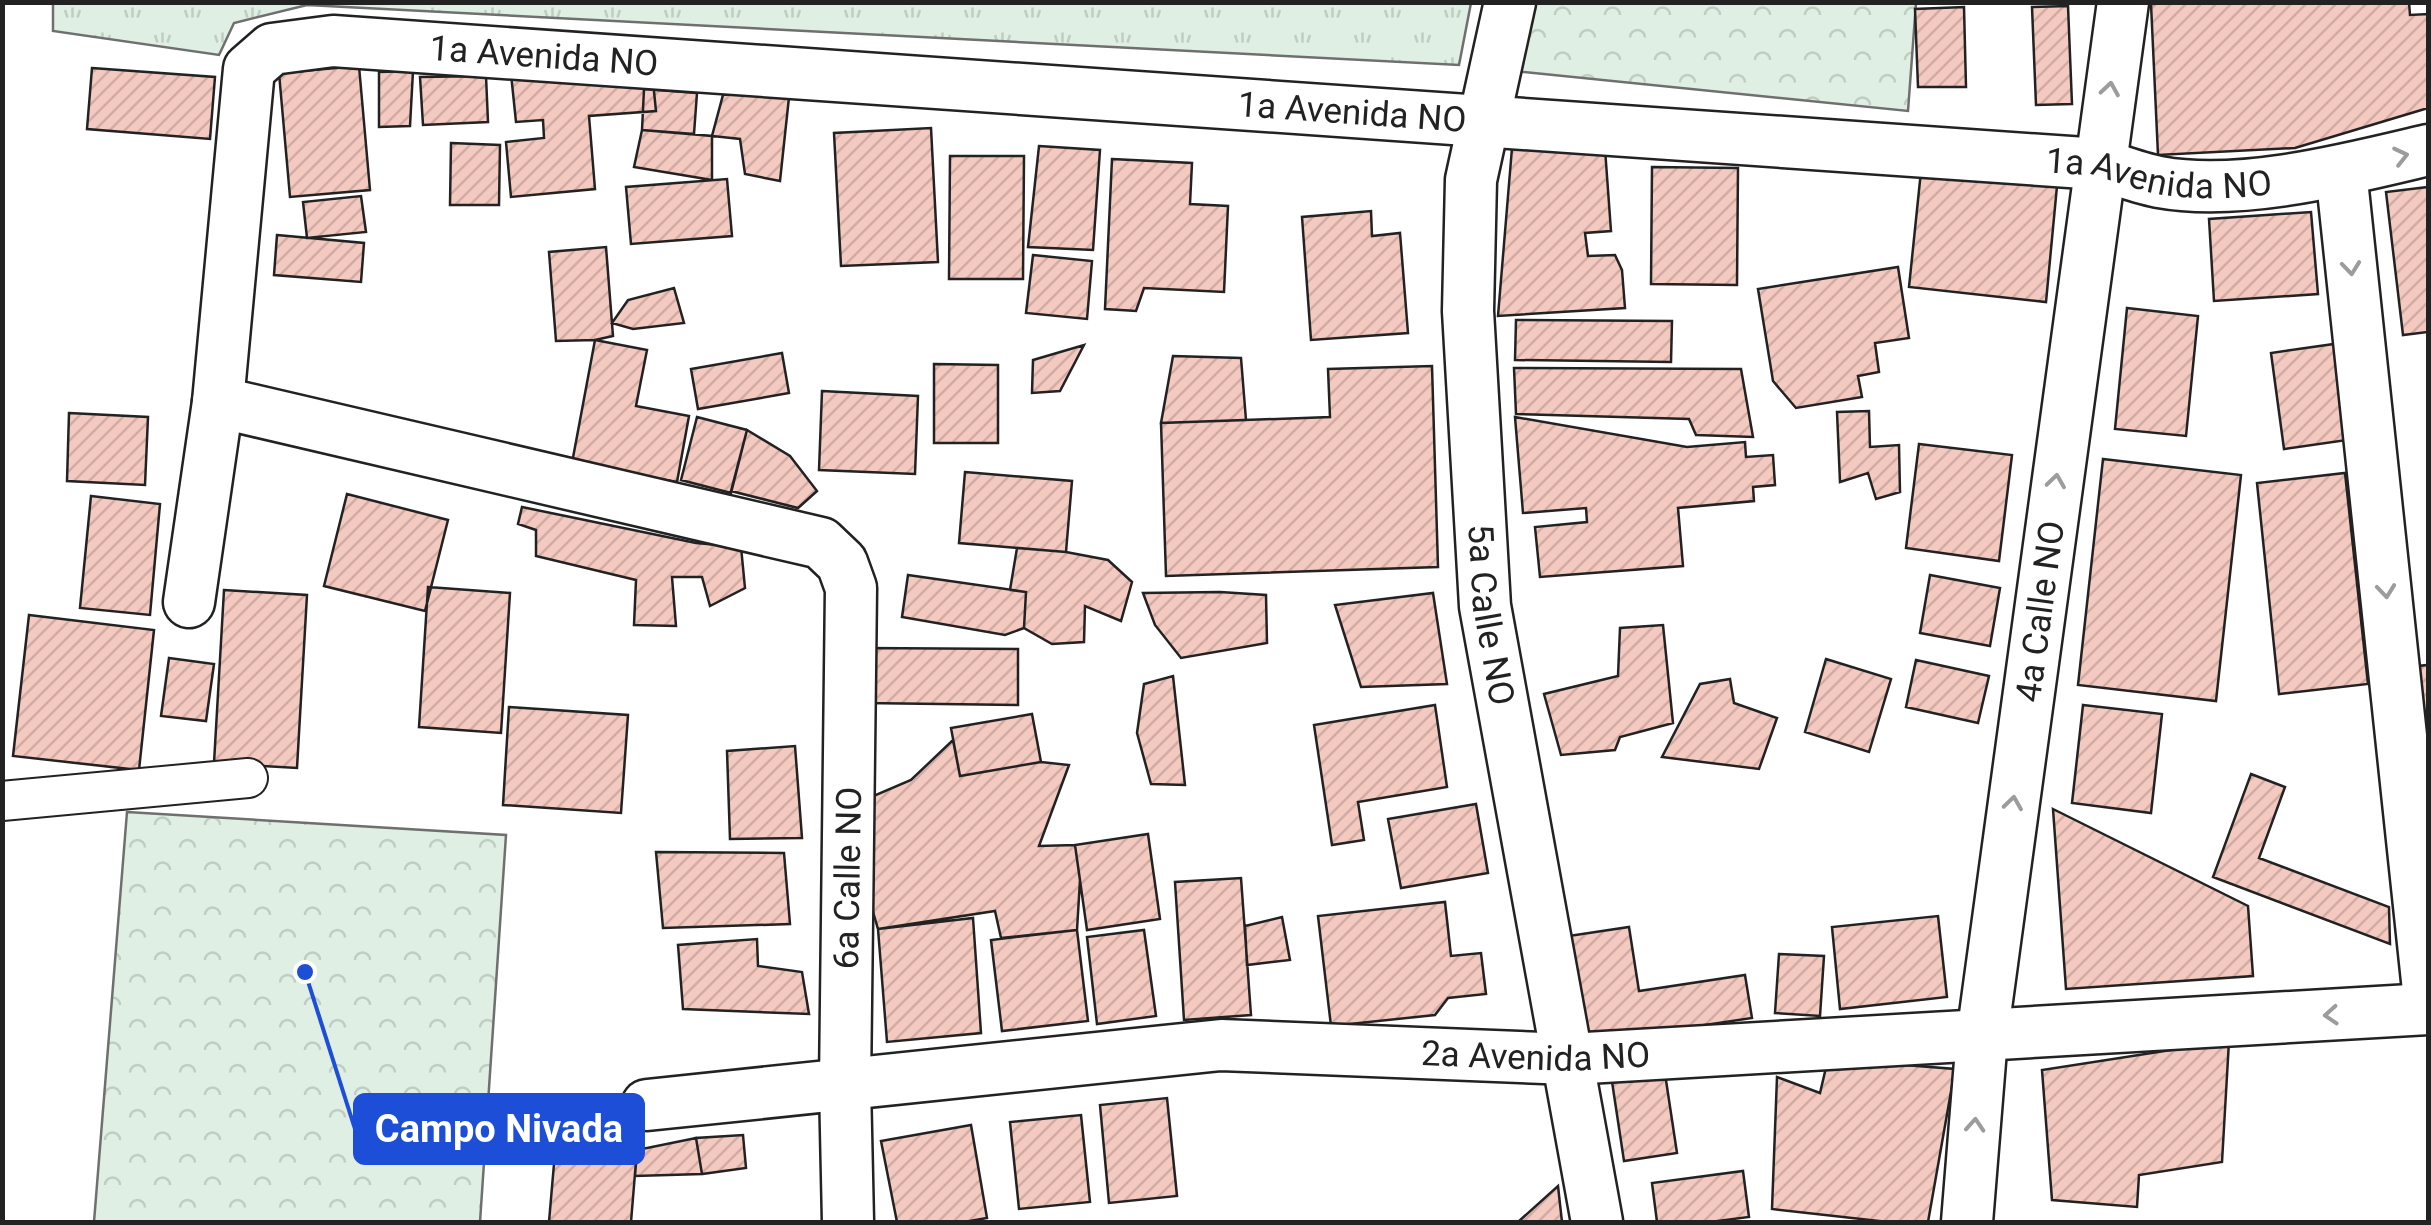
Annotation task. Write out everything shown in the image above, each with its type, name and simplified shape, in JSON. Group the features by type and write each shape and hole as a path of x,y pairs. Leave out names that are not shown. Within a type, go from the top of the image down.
{"street":[{"name":"5a Calle NO","path":"1510,2 1471,180 1468,311 1485,606 1597,1222"},
{"name":"4a Calle NO","path":"1967,1222 1982,1037 2123,2"},
{"name":"1a Avenida NO","path":"218,402 249,69 272,49 333,41 2099,164 2158,182 2220,186 2340,170 2428,150"},
{"path":"2340,170 2428,990"},
{"name":"6a Calle NO","path":"218,402 820,544 842,563 851,588 845,1085 848,1222"},
{"path":"188,602 218,402"},
{"path":"2,801 248,778"},
{"name":"2a Avenida NO","path":"646,1105 1221,1045 1569,1059 2428,1008"}],"green space":[{"path":"1471,2 1459,65 307,5 234,23 219,55 53,31 53,3"},
{"path":"1527,3 1916,3 1908,111 1513,71"},
{"path":"127,812 506,835 480,1222 94,1222"}],"building":[{"path":"2409,2 2410,15 2428,14 2428,108 2295,148 2158,155 2151,4"},
{"path":"2068,6 2072,104 2036,105 2032,7"},
{"path":"1964,7 1966,87 1918,87 1915,9"},
{"path":"651,62 656,111 589,116 595,189 511,197 506,142 544,138 543,120 516,122 511,74"},
{"path":"359,66 370,190 290,197 279,73"},
{"path":"92,68 215,77 210,139 87,129"},
{"path":"413,71 410,126 379,127 379,72"},
{"path":"486,76 488,122 423,125 420,77"},
{"path":"790,88 780,181 745,174 740,139 712,136 723,95"},
{"path":"644,89 697,93 694,134 642,130"},
{"path":"931,128 938,262 841,266 834,133"},
{"path":"642,130 712,136 712,180 634,167"},
{"path":"1604,135 1611,231 1585,233 1588,256 1615,255 1622,270 1625,308 1498,316 1512,148"},
{"path":"451,143 500,145 499,205 450,205"},
{"path":"1039,146 1100,150 1093,250 1028,247"},
{"path":"950,156 1024,156 1023,279 949,279"},
{"path":"1112,159 1192,163 1190,204 1228,206 1224,292 1144,288 1136,311 1105,309"},
{"path":"1652,167 1738,168 1737,285 1651,284"},
{"path":"1921,171 2057,186 2046,302 1909,287"},
{"path":"727,179 732,236 631,244 626,187"},
{"path":"2428,187 2428,332 2403,335 2386,192"},
{"path":"361,196 366,232 307,238 303,202"},
{"path":"1371,211 1372,236 1400,233 1408,333 1311,340 1302,217"},
{"path":"2311,212 2318,294 2214,301 2209,219"},
{"path":"277,235 364,243 361,282 274,275"},
{"path":"606,247 613,336 556,341 549,252"},
{"path":"1033,255 1092,261 1087,319 1026,313"},
{"path":"1898,267 1909,338 1875,343 1879,372 1858,376 1862,397 1796,408 1773,381 1758,289"},
{"path":"674,288 684,323 633,329 612,323 628,300"},
{"path":"2127,308 2198,316 2186,436 2115,429"},
{"path":"1516,320 1672,321 1671,362 1515,360"},
{"path":"595,340 647,350 636,406 689,416 677,482 572,463"},
{"path":"2334,344 2347,440 2284,449 2271,353"},
{"path":"1084,345 1060,391 1032,393 1033,360"},
{"path":"782,353 789,393 698,409 691,369"},
{"path":"1173,356 1241,358 1246,420 1161,423"},
{"path":"934,364 998,365 998,443 934,443"},
{"path":"1432,366 1438,567 1166,576 1161,423 1330,417 1328,369"},
{"path":"1514,368 1741,369 1753,437 1696,435 1689,419 1516,414"},
{"path":"822,391 918,396 915,474 819,470"},
{"path":"1869,411 1870,447 1899,445 1900,492 1876,499 1868,473 1840,482 1837,412"},
{"path":"69,413 148,417 145,485 67,481"},
{"path":"697,417 747,430 731,493 681,480"},
{"path":"1515,417 1687,447 1745,442 1746,457 1773,455 1775,485 1753,487 1754,501 1678,508 1683,566 1540,577 1535,527 1587,522 1586,508 1523,513"},
{"path":"747,430 790,456 817,491 798,508 731,491"},
{"path":"1919,444 2012,455 1999,561 1906,548"},
{"path":"2103,459 2241,475 2216,701 2078,685"},
{"path":"965,472 1072,481 1066,552 959,543"},
{"path":"2345,473 2368,684 2279,694 2257,483"},
{"path":"347,494 448,520 425,611 324,586"},
{"path":"91,496 160,504 150,615 80,608"},
{"path":"522,507 696,543 741,547 745,588 710,606 702,577 672,577 676,626 634,625 636,580 536,556 536,530 518,524"},
{"path":"1017,548 1108,560 1132,582 1121,621 1085,606 1084,642 1052,644 1024,628 1026,592 1010,590"},
{"path":"908,575 1026,592 1024,628 1005,635 902,617"},
{"path":"1930,575 2000,588 1990,646 1920,633"},
{"path":"428,587 510,593 501,733 419,727"},
{"path":"224,590 307,595 297,768 214,763"},
{"path":"1143,593 1266,595 1267,643 1181,658 1155,625"},
{"path":"1433,593 1447,684 1361,687 1335,605"},
{"path":"29,615 154,630 139,770 13,756"},
{"path":"1663,625 1673,723 1620,737 1615,750 1561,755 1544,694 1618,676 1620,628"},
{"path":"864,648 1018,649 1018,705 864,703"},
{"path":"169,658 214,664 206,721 161,716"},
{"path":"1826,659 1891,679 1869,752 1805,732"},
{"path":"1916,660 1989,676 1978,723 1906,707"},
{"path":"2428,665 2428,740 2422,741 2418,666"},
{"path":"1173,676 1185,785 1151,784 1137,733 1144,684"},
{"path":"1730,679 1734,703 1777,718 1759,769 1662,757 1700,684"},
{"path":"1435,705 1447,787 1358,802 1364,840 1332,845 1314,725"},
{"path":"2083,705 2162,714 2151,813 2072,803"},
{"path":"509,707 628,715 621,813 503,805"},
{"path":"1032,714 1041,762 960,776 951,728"},
{"path":"953,740 960,776 1041,762 1069,765 1039,846 1075,845 1080,880 1077,930 1001,938 995,911 878,929 871,905 871,797 911,780"},
{"path":"795,746 802,838 730,839 727,751"},
{"path":"2251,774 2285,787 2259,858 2389,907 2390,944 2213,877"},
{"path":"1476,804 1488,873 1401,888 1388,819"},
{"path":"2053,809 2248,906 2253,976 2066,989"},
{"path":"1148,834 1160,919 1087,930 1075,845"},
{"path":"656,852 784,853 790,924 663,928"},
{"path":"1241,878 1251,1015 1184,1020 1175,882"},
{"path":"1445,902 1451,956 1481,953 1486,994 1448,998 1435,1015 1331,1026 1318,916"},
{"path":"1938,916 1947,997 1840,1009 1832,927"},
{"path":"1282,917 1290,960 1247,965 1245,926"},
{"path":"973,918 981,1033 887,1042 878,929"},
{"path":"1629,927 1639,991 1745,975 1752,1018 1578,1044 1562,937"},
{"path":"1077,930 1088,1021 1002,1031 991,940"},
{"path":"1144,930 1156,1016 1097,1024 1087,937"},
{"path":"757,939 758,966 802,972 809,1014 683,1009 678,945"},
{"path":"1779,954 1824,956 1820,1016 1775,1013"},
{"path":"2229,1041 2222,1162 2139,1175 2137,1207 2052,1200 2042,1070"},
{"path":"1828,1059 1955,1069 1928,1222 1888,1222 1772,1209 1777,1077 1820,1093"},
{"path":"1664,1067 1677,1153 1624,1161 1611,1075"},
{"path":"1167,1098 1177,1196 1109,1203 1100,1105"},
{"path":"1081,1115 1090,1202 1019,1209 1010,1122"},
{"path":"971,1125 987,1218 897,1222 881,1141"},
{"path":"557,1129 638,1137 631,1222 549,1222"},
{"path":"743,1135 746,1168 702,1174 696,1138"},
{"path":"696,1138 702,1174 635,1176 637,1150"},
{"path":"1743,1171 1749,1217 1657,1222 1652,1183"},
{"path":"1558,1186 1562,1222 1518,1222"}],"place":[{"name":"Campo Nivada","path":"305,972"}]}
